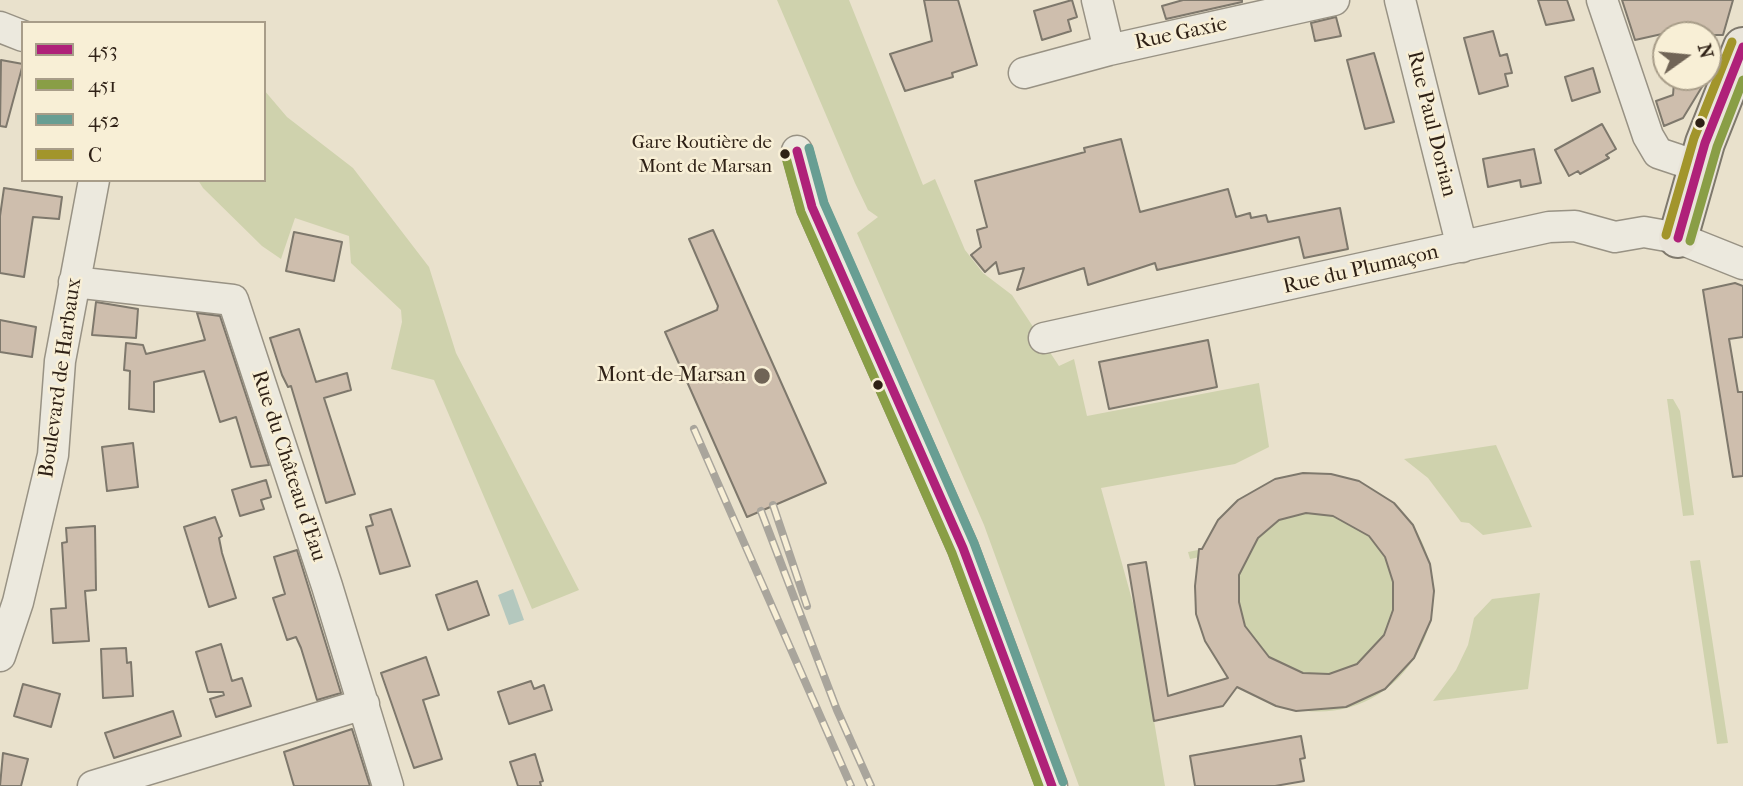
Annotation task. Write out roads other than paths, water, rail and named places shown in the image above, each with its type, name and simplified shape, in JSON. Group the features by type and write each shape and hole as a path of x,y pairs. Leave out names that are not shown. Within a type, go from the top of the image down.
{"main road":[{"path":"1678,239 1698,166 1743,47"}],"street":[{"name":"Rue Gaxie","path":"1097,0 1110,50"},
{"name":"Rue Gaxie","path":"1024,73 1110,50 1334,0"},
{"name":"Rue Paul Dorian","path":"1399,0 1462,247"},
{"path":"1602,0 1648,136 1658,153 1698,166"},
{"path":"0,27 21,35"},
{"path":"797,151 812,207 963,548 1052,786"},
{"name":"Boulevard de Harbaux","path":"0,656 18,602 53,455 60,361 94,182"},
{"name":"Rue du Plumaçon","path":"1044,338 1549,227 1575,226 1615,237 1644,232 1678,239 1743,264"},
{"name":"Rue du Château d'Eau","path":"74,282 233,300 388,786"},
{"path":"93,786 364,704"}],"railway":[{"path":"694,429 851,786"},
{"path":"773,505 807,606"},
{"path":"761,511 837,710 871,786"}],"place":[{"name":"Gare Routière de Mont de Marsan","path":"785,154"},
{"name":"Mont-de-Marsan","path":"762,376"}]}
